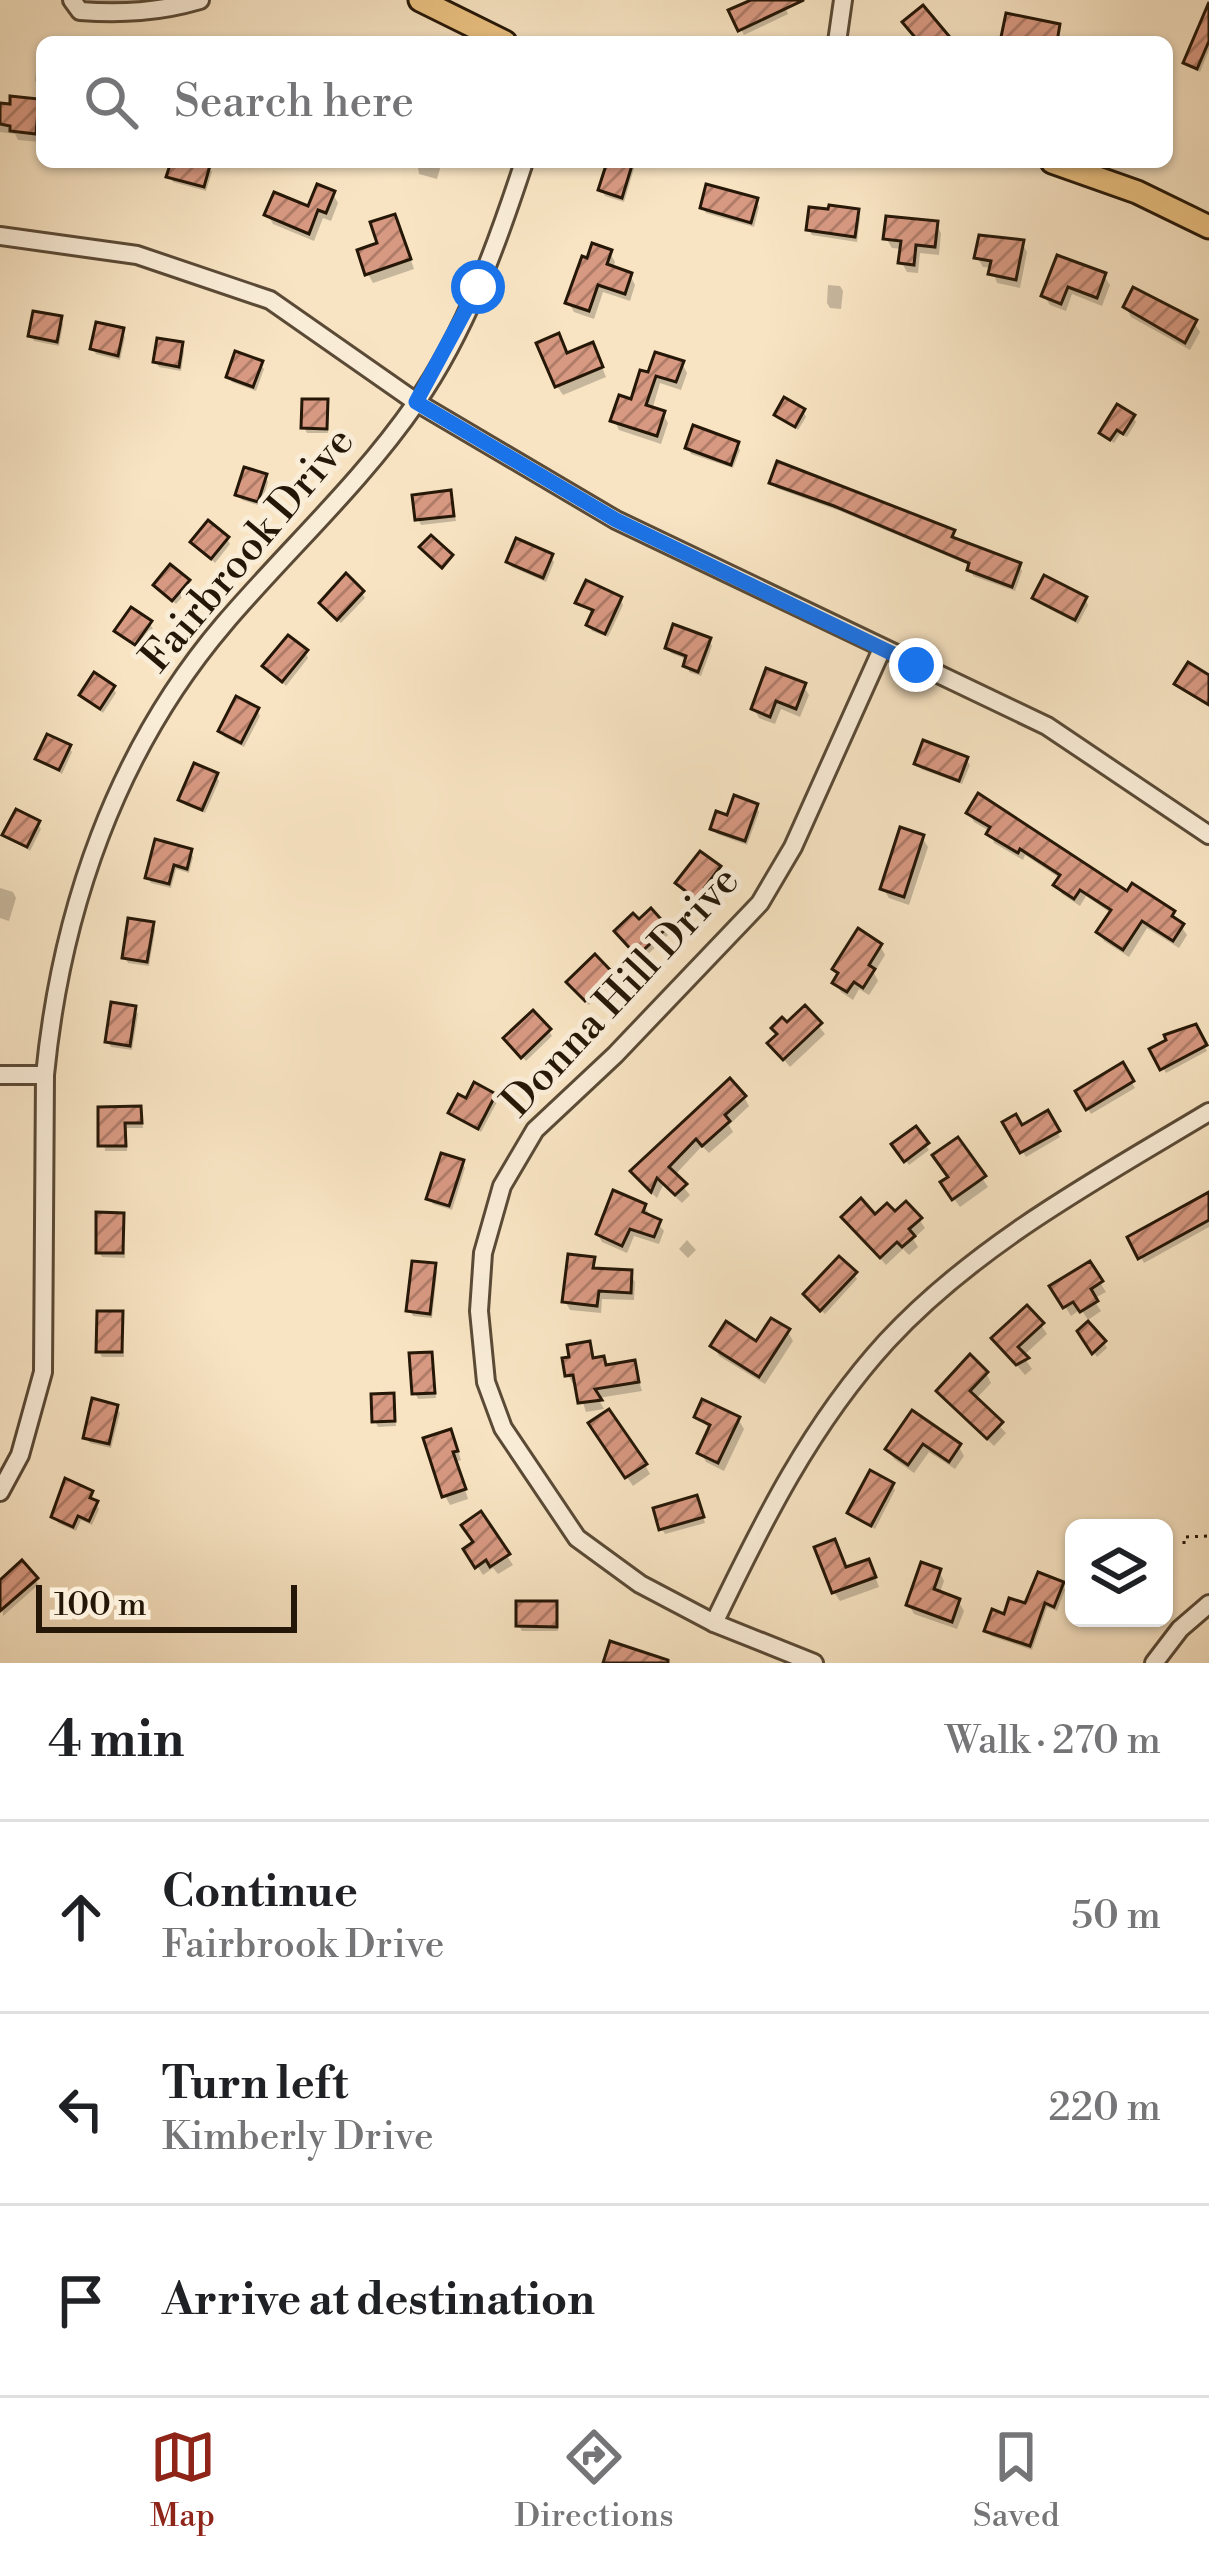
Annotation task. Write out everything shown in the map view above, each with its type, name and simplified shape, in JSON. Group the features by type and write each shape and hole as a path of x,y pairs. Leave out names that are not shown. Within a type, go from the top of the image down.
{"main road":[{"path":"420,0 493,36"},
{"path":"1069,168 1138,192 1209,227"}],"street":[{"path":"72,0 80,11 112,13 162,12 200,0"},
{"path":"838,36 843,0"},
{"name":"Fairbrook Drive","path":"0,1492 20,1455 43,1372 44,1075 61,961 104,824 142,744 197,657 341,499 416,402 478,287 522,168"},
{"path":"0,236 137,254 270,300 416,402 616,520 1047,726 1209,835"},
{"name":"Donna Hill Drive","path":"814,1663 714,1623 640,1584 577,1538 503,1429 486,1382 479,1310 483,1253 502,1186 535,1130 760,903 793,847 882,649"},
{"path":"0,1075 44,1075"},
{"path":"714,1623 776,1496 817,1430 887,1341 974,1262 1038,1216 1209,1112"},
{"path":"1154,1663 1180,1629 1209,1604"}],"path":[{"path":"1184,1544 1184,1537 1209,1536"}],"building":[{"path":"751,0 804,0 738,31 728,10"},
{"path":"1209,2 1209,41 1197,69 1183,63"},
{"path":"923,5 949,36 914,36 902,22"},
{"path":"1006,13 1060,24 1058,36 1001,36"},
{"path":"10,96 36,99 36,134 10,131 10,126 0,124 0,103 10,104"},
{"path":"169,168 209,168 204,187 166,177"},
{"path":"605,168 631,168 622,198 598,190"},
{"path":"317,184 335,191 326,213 318,210 309,234 264,215 274,192 308,206"},
{"path":"706,184 758,198 751,223 700,208"},
{"path":"829,205 859,209 855,237 806,230 809,207 828,209"},
{"path":"395,214 411,259 365,275 357,250 377,243 370,222"},
{"path":"886,216 938,221 935,247 916,245 914,265 898,263 901,241 883,239"},
{"path":"979,235 1024,240 1016,280 988,274 991,261 974,258"},
{"path":"592,243 612,250 607,264 632,273 625,294 598,285 589,311 565,303 582,256 587,258"},
{"path":"1057,255 1106,273 1097,298 1068,287 1061,304 1041,296"},
{"path":"1133,287 1197,320 1185,343 1123,307"},
{"path":"33,311 62,316 57,342 28,336"},
{"path":"96,322 124,328 118,356 90,349"},
{"path":"559,333 567,353 593,342 603,367 555,387 536,343"},
{"path":"157,338 183,342 179,367 153,362"},
{"path":"235,351 263,361 253,387 226,377"},
{"path":"655,352 684,361 676,382 656,376 646,405 665,411 657,436 610,421 619,395 631,399 640,370 648,372"},
{"path":"784,397 805,409 795,427 774,415"},
{"path":"302,399 328,399 327,429 301,428"},
{"path":"1117,404 1135,415 1123,434 1117,430 1110,440 1099,433"},
{"path":"693,425 739,442 731,465 685,448"},
{"path":"777,461 955,530 952,537 1021,563 1012,587 967,570 969,563 769,483"},
{"path":"244,467 267,474 258,502 235,495"},
{"path":"451,490 454,516 415,520 412,495"},
{"path":"208,520 229,537 211,559 190,542"},
{"path":"431,535 453,555 442,568 419,547"},
{"path":"516,538 553,554 543,578 506,562"},
{"path":"170,564 190,580 172,601 153,585"},
{"path":"346,573 364,591 337,620 319,603"},
{"path":"1044,575 1087,597 1075,620 1032,598"},
{"path":"586,580 622,597 605,634 586,625 593,610 575,603"},
{"path":"131,607 152,621 135,645 114,631"},
{"path":"673,624 711,638 698,672 683,666 686,656 665,648"},
{"path":"288,635 308,650 282,682 262,666"},
{"path":"1188,662 1209,675 1209,705 1174,684"},
{"path":"766,668 806,683 796,709 776,701 770,717 751,709"},
{"path":"94,672 115,686 100,709 79,695"},
{"path":"236,696 259,708 241,743 218,731"},
{"path":"47,734 71,745 59,770 35,759"},
{"path":"923,740 968,757 959,781 914,764"},
{"path":"194,763 218,773 202,810 178,800"},
{"path":"978,793 1127,891 1132,883 1175,911 1172,916 1184,924 1173,941 1142,921 1123,950 1096,932 1111,910 1080,890 1074,899 1053,885 1060,875 986,834 990,827 966,813"},
{"path":"734,795 758,804 745,841 710,829 716,811 727,815"},
{"path":"16,809 40,821 27,847 2,835"},
{"path":"900,827 924,835 904,897 880,889"},
{"path":"155,839 192,849 187,869 174,865 169,884 145,878"},
{"path":"700,851 721,866 696,899 675,883"},
{"path":"651,908 668,927 637,956 614,931 633,913 639,919"},
{"path":"128,918 154,922 147,962 122,958"},
{"path":"858,928 882,944 869,965 875,969 863,988 854,982 847,992 832,983 838,973 832,969"},
{"path":"595,954 614,974 585,1001 566,982"},
{"path":"111,1002 136,1006 130,1046 105,1042"},
{"path":"805,1005 822,1023 783,1060 767,1043 777,1034 771,1028 782,1017 787,1022"},
{"path":"533,1010 551,1029 521,1058 503,1038"},
{"path":"1196,1024 1207,1045 1160,1070 1149,1049 1166,1040 1164,1035"},
{"path":"1123,1062 1134,1081 1086,1110 1075,1091"},
{"path":"730,1078 746,1096 725,1115 730,1121 702,1146 696,1139 669,1167 687,1184 675,1195 657,1178 651,1192 630,1171"},
{"path":"474,1082 496,1094 478,1129 448,1113 458,1094 466,1098"},
{"path":"141,1106 142,1123 125,1123 126,1146 98,1146 98,1107"},
{"path":"1048,1110 1060,1131 1020,1153 1002,1122 1016,1114 1022,1125"},
{"path":"916,1126 929,1143 904,1162 891,1144"},
{"path":"958,1137 986,1176 952,1200 940,1182 948,1177 932,1155"},
{"path":"441,1153 464,1160 449,1206 426,1199"},
{"path":"613,1190 646,1204 643,1212 661,1220 654,1237 630,1229 622,1246 596,1234"},
{"path":"1209,1192 1209,1220 1138,1259 1127,1237"},
{"path":"861,1198 875,1214 887,1203 895,1211 906,1201 922,1218 909,1229 915,1236 902,1247 897,1242 880,1258 841,1217"},
{"path":"96,1212 124,1213 123,1253 96,1253"},
{"path":"568,1254 595,1257 593,1268 632,1270 631,1293 599,1291 597,1306 562,1302"},
{"path":"839,1256 857,1272 820,1311 803,1294"},
{"path":"412,1261 436,1263 430,1314 406,1311"},
{"path":"1090,1261 1103,1281 1091,1289 1098,1301 1080,1312 1073,1302 1063,1308 1049,1286"},
{"path":"1027,1305 1044,1323 1018,1347 1029,1358 1016,1365 991,1338"},
{"path":"97,1311 123,1311 122,1352 96,1352"},
{"path":"771,1318 790,1329 759,1377 710,1346 726,1321 756,1341"},
{"path":"1088,1321 1106,1341 1092,1354 1077,1331"},
{"path":"590,1341 593,1358 604,1356 606,1365 635,1360 639,1382 595,1389 602,1400 578,1403 573,1375 565,1376 562,1358 569,1357 567,1345"},
{"path":"432,1352 435,1393 412,1394 409,1353"},
{"path":"970,1354 988,1372 970,1391 1003,1422 987,1439 936,1391"},
{"path":"394,1393 395,1421 372,1422 371,1394"},
{"path":"92,1398 118,1405 109,1444 83,1438"},
{"path":"702,1399 740,1417 718,1463 697,1453 710,1425 694,1417"},
{"path":"609,1409 647,1464 625,1478 588,1423"},
{"path":"912,1410 961,1444 949,1462 923,1444 908,1465 885,1449"},
{"path":"451,1429 458,1451 453,1452 466,1489 442,1497 423,1438"},
{"path":"870,1470 894,1483 871,1526 847,1513"},
{"path":"65,1478 93,1491 90,1498 98,1501 89,1521 78,1516 73,1527 51,1517"},
{"path":"697,1495 704,1517 659,1530 653,1508"},
{"path":"481,1511 510,1554 490,1567 486,1560 475,1568 463,1549 473,1542 461,1525"},
{"path":"835,1539 846,1567 869,1559 876,1577 832,1593 814,1547"},
{"path":"22,1560 38,1578 0,1611 0,1580"},
{"path":"921,1562 941,1569 934,1589 960,1599 952,1622 906,1605"},
{"path":"1038,1572 1064,1582 1054,1607 1045,1603 1030,1646 984,1631 992,1609 1004,1614 1009,1598 1025,1603"},
{"path":"516,1601 557,1601 557,1627 516,1626"},
{"path":"610,1641 668,1660 668,1663 603,1663"}],"route":[{"path":"478,287 416,402 616,520 916,665"}]}
